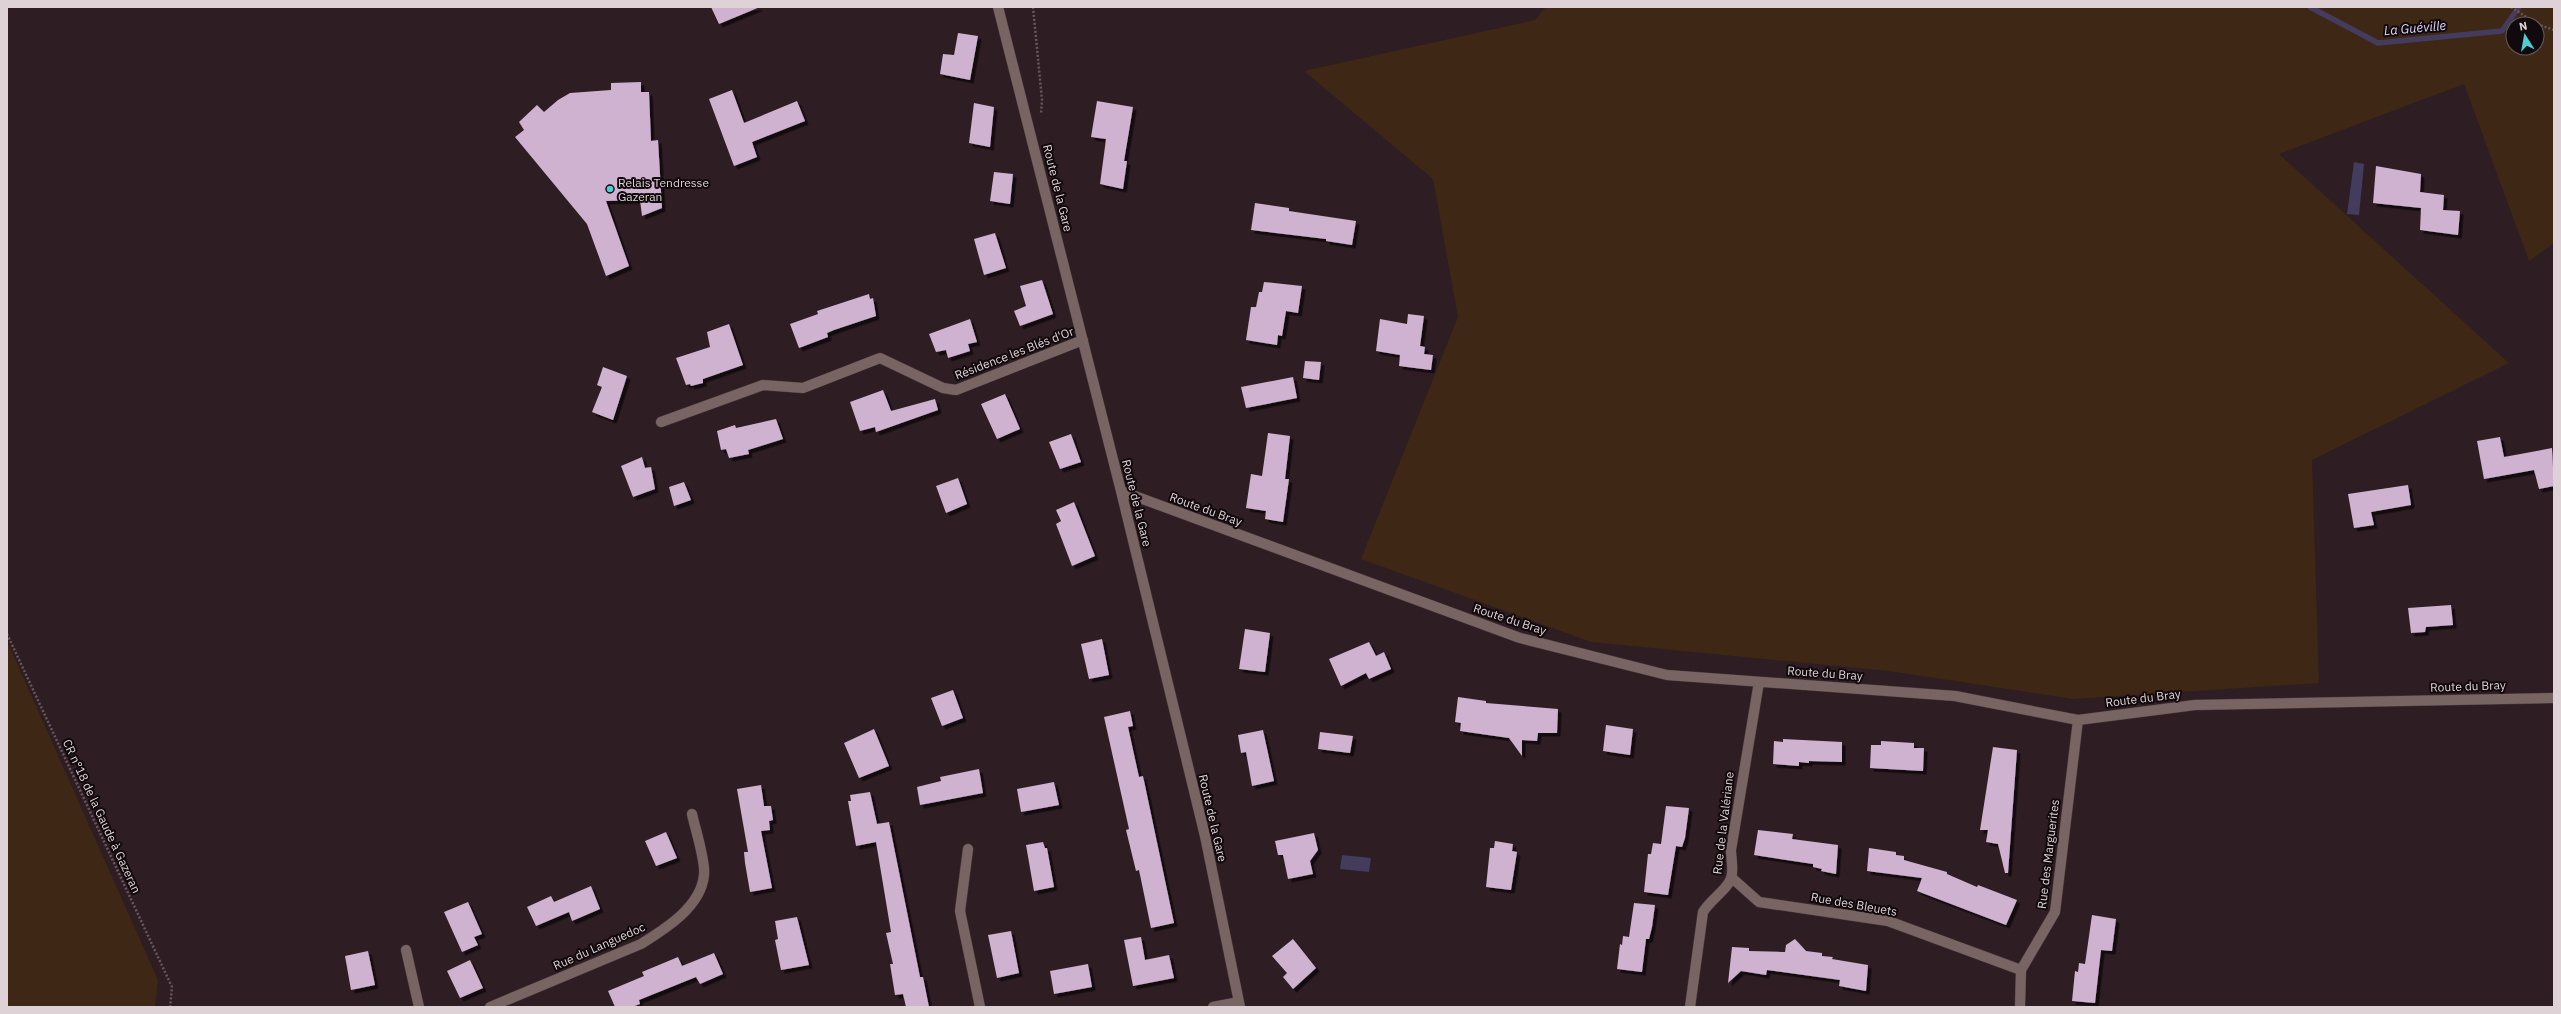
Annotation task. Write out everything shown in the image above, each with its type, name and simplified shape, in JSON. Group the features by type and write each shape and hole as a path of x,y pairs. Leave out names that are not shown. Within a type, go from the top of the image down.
{"street":[{"name":"Route de la Gare","path":"998,7 1121,491 1204,836 1239,1005"},
{"name":"Résidence les Blés d'Or","path":"661,422 763,385 803,388 880,358 943,388 956,390 1083,340"},
{"name":"Route du Bray","path":"1121,491 1520,638 1667,675 1955,696 2078,720 2195,705 2554,698"},
{"name":"Rue de la Valériane","path":"1690,1007 1704,912 1710,900 1723,890 1732,878 1731,850 1759,682"},
{"name":"Rue des Marguerites","path":"2020,1007 2021,970 2055,912 2078,720"},
{"name":"Rue du Languedoc","path":"490,1007 641,944 664,930 683,913 696,896 704,875 692,814"},
{"path":"968,849 960,911 980,1007"},
{"name":"Rue des Bleuets","path":"1732,878 1759,902 1888,921 2021,970"},
{"path":"406,950 419,1007"},
{"path":"1213,1007 1239,1005"}],"path":[{"path":"1033,7 1042,100 1040,122"},
{"path":"2511,7 2524,16"},
{"name":"CR n°18 de la Gaude à Gazeran","path":"7,634 172,987 170,1007"}],"shaded area":[{"path":"1546,7 2554,7 2554,243 2529,261 2464,84 2279,154 2509,363 2312,460 2319,683 2073,699 1889,671 1591,642 1361,559 1458,317 1433,179 1304,71 1535,20"},
{"path":"2354,162 2364,164 2359,215 2347,214"},
{"path":"7,641 158,980 155,1007 7,1007"},
{"path":"1342,855 1371,858 1369,872 1340,869"}],"building":[{"path":"711,7 760,7 719,24"},
{"path":"958,33 978,36 970,80 940,74 943,54 954,55"},
{"name":"Relais Tendresse Gazeran","path":"641,82 641,92 649,92 651,141 658,140 662,208 642,216 640,200 606,201 629,266 606,276 587,224 515,137 524,130 519,122 537,105 544,112 558,100 570,93 611,90 611,83"},
{"path":"732,90 744,123 797,101 805,121 752,142 757,157 734,166 709,99"},
{"path":"1097,101 1133,107 1124,161 1127,161 1123,189 1100,184 1106,139 1091,137"},
{"path":"974,103 994,107 990,147 969,143"},
{"path":"2376,166 2421,174 2420,192 2444,195 2443,210 2460,211 2458,235 2420,230 2421,208 2373,203"},
{"path":"994,172 1013,174 1010,204 990,201"},
{"path":"1255,203 1289,208 1289,211 1356,221 1352,245 1326,241 1326,239 1251,230"},
{"path":"995,233 1006,268 984,275 974,239"},
{"path":"1042,280 1053,314 1020,326 1014,311 1026,306 1020,286"},
{"path":"1264,282 1302,286 1298,313 1286,311 1282,336 1278,335 1277,345 1246,340 1251,307 1256,307 1259,292 1262,292"},
{"path":"869,294 870,299 873,298 876,316 834,330 827,333 828,337 799,348 790,324 818,314 817,311"},
{"path":"1408,314 1424,316 1420,346 1425,347 1424,354 1433,355 1431,370 1399,366 1400,355 1376,351 1380,319 1407,324"},
{"path":"970,319 977,342 968,344 970,351 948,358 946,350 936,352 929,334"},
{"path":"729,324 743,365 703,379 703,383 691,386 690,384 686,385 676,358 710,347 707,332"},
{"path":"1305,361 1321,362 1319,380 1303,378"},
{"path":"603,367 627,376 613,420 592,412 602,387 597,385"},
{"path":"1293,377 1297,398 1246,408 1241,387"},
{"path":"883,390 891,411 935,399 938,410 876,432 875,427 860,431 850,402"},
{"path":"1005,394 1020,429 997,439 981,404"},
{"path":"776,419 783,439 748,450 749,454 729,458 726,449 721,450 717,431 735,425 736,428"},
{"path":"1268,433 1290,436 1285,479 1289,479 1283,522 1265,519 1266,511 1246,508 1251,474 1262,476"},
{"path":"1071,434 1081,462 1060,469 1049,442"},
{"path":"2500,437 2504,457 2552,448 2554,486 2539,489 2534,470 2484,479 2477,441"},
{"path":"642,457 645,468 651,467 655,489 633,497 621,466"},
{"path":"958,478 967,504 946,513 936,486"},
{"path":"684,482 691,500 674,506 669,487"},
{"path":"2408,485 2411,505 2371,512 2374,525 2354,528 2348,494"},
{"path":"1074,502 1095,556 1072,566 1056,524 1061,521 1056,510"},
{"path":"2451,605 2453,625 2426,627 2425,632 2411,633 2408,608"},
{"path":"1245,629 1270,633 1265,672 1239,669"},
{"path":"1102,639 1109,675 1089,679 1081,644"},
{"path":"1369,642 1376,656 1384,652 1391,669 1369,679 1366,673 1341,686 1329,659"},
{"path":"953,690 963,718 942,726 931,698"},
{"path":"1458,697 1486,701 1486,703 1558,709 1557,733 1538,733 1537,741 1522,740 1522,756 1509,738 1460,731 1461,723 1455,722"},
{"path":"1130,711 1133,726 1128,727 1139,777 1143,776 1174,923 1151,928 1139,870 1136,871 1126,830 1129,829 1104,717"},
{"path":"1606,725 1633,729 1630,755 1603,751"},
{"path":"874,729 889,766 859,778 844,743"},
{"path":"1263,730 1274,781 1252,786 1246,752 1241,753 1238,735"},
{"path":"1320,732 1353,736 1350,753 1318,749"},
{"path":"1783,739 1842,742 1842,762 1809,761 1809,763 1799,762 1799,766 1773,764 1774,741 1783,742"},
{"path":"1881,741 1914,743 1914,748 1924,748 1923,771 1870,768 1871,745 1881,745"},
{"path":"1993,747 2017,750 2008,873 2005,873 1998,844 1986,842 1988,830 1980,830"},
{"path":"979,769 983,793 920,805 917,787 941,781 940,777"},
{"path":"1054,782 1059,805 1021,812 1017,789"},
{"path":"761,785 764,806 771,806 773,820 769,821 770,830 761,831 772,888 750,892 744,852 748,852 737,789"},
{"path":"870,792 877,824 889,822 920,977 923,977 929,1007 906,1007 903,994 895,995 890,964 893,964 886,933 891,932 876,842 856,846 848,801 851,801 850,795"},
{"path":"1666,806 1689,808 1685,838 1682,847 1676,846 1668,895 1644,892 1648,854 1651,854 1653,843 1661,844"},
{"path":"1758,830 1793,834 1792,839 1838,845 1836,874 1821,871 1822,869 1813,867 1813,864 1754,855"},
{"path":"666,832 677,858 656,866 645,841"},
{"path":"1314,833 1318,850 1310,861 1313,874 1288,879 1283,855 1278,855 1275,841"},
{"path":"1495,841 1513,844 1512,851 1517,852 1511,890 1486,887 1490,848 1494,848"},
{"path":"1043,842 1045,848 1047,848 1054,887 1034,891 1026,845"},
{"path":"1869,848 1896,852 1896,855 1904,856 1904,860 1947,872 1947,874 1977,887 1978,885 2017,900 2006,925 1917,891 1922,878 1867,871"},
{"path":"591,886 600,909 572,921 569,912 536,926 527,907 551,896 554,902"},
{"path":"468,902 482,934 474,937 478,945 462,952 444,912"},
{"path":"1634,903 1655,905 1649,939 1646,939 1642,972 1617,969 1620,944 1622,945 1623,936 1629,937"},
{"path":"2092,915 2116,919 2112,951 2101,950 2095,1003 2072,1001 2075,971 2078,972 2079,963 2085,964"},
{"path":"797,917 809,965 781,970 775,940 778,939 775,921"},
{"path":"1011,931 1019,973 997,978 988,935"},
{"path":"1141,937 1145,960 1169,955 1174,978 1133,986 1124,940"},
{"path":"1293,939 1316,968 1293,989 1283,977 1287,973 1272,956"},
{"path":"1795,939 1806,951 1822,953 1822,956 1833,957 1832,959 1868,965 1866,991 1839,986 1840,980 1767,970 1766,975 1741,971 1728,983 1732,947 1749,948 1749,951 1785,952 1786,945"},
{"path":"368,951 375,985 351,990 345,956"},
{"path":"714,953 723,974 700,984 696,977 639,1000 640,1004 632,1007 615,1007 608,991 644,976 642,972 678,957 682,966"},
{"path":"470,960 483,988 460,998 447,971"},
{"path":"1088,964 1092,987 1054,994 1050,971"}],"waterway":[{"name":"La Guéville","path":"2310,7 2378,43 2502,31 2519,7"}],"place":[{"name":"Relais Tendresse Gazeran","path":"610,189"}]}
